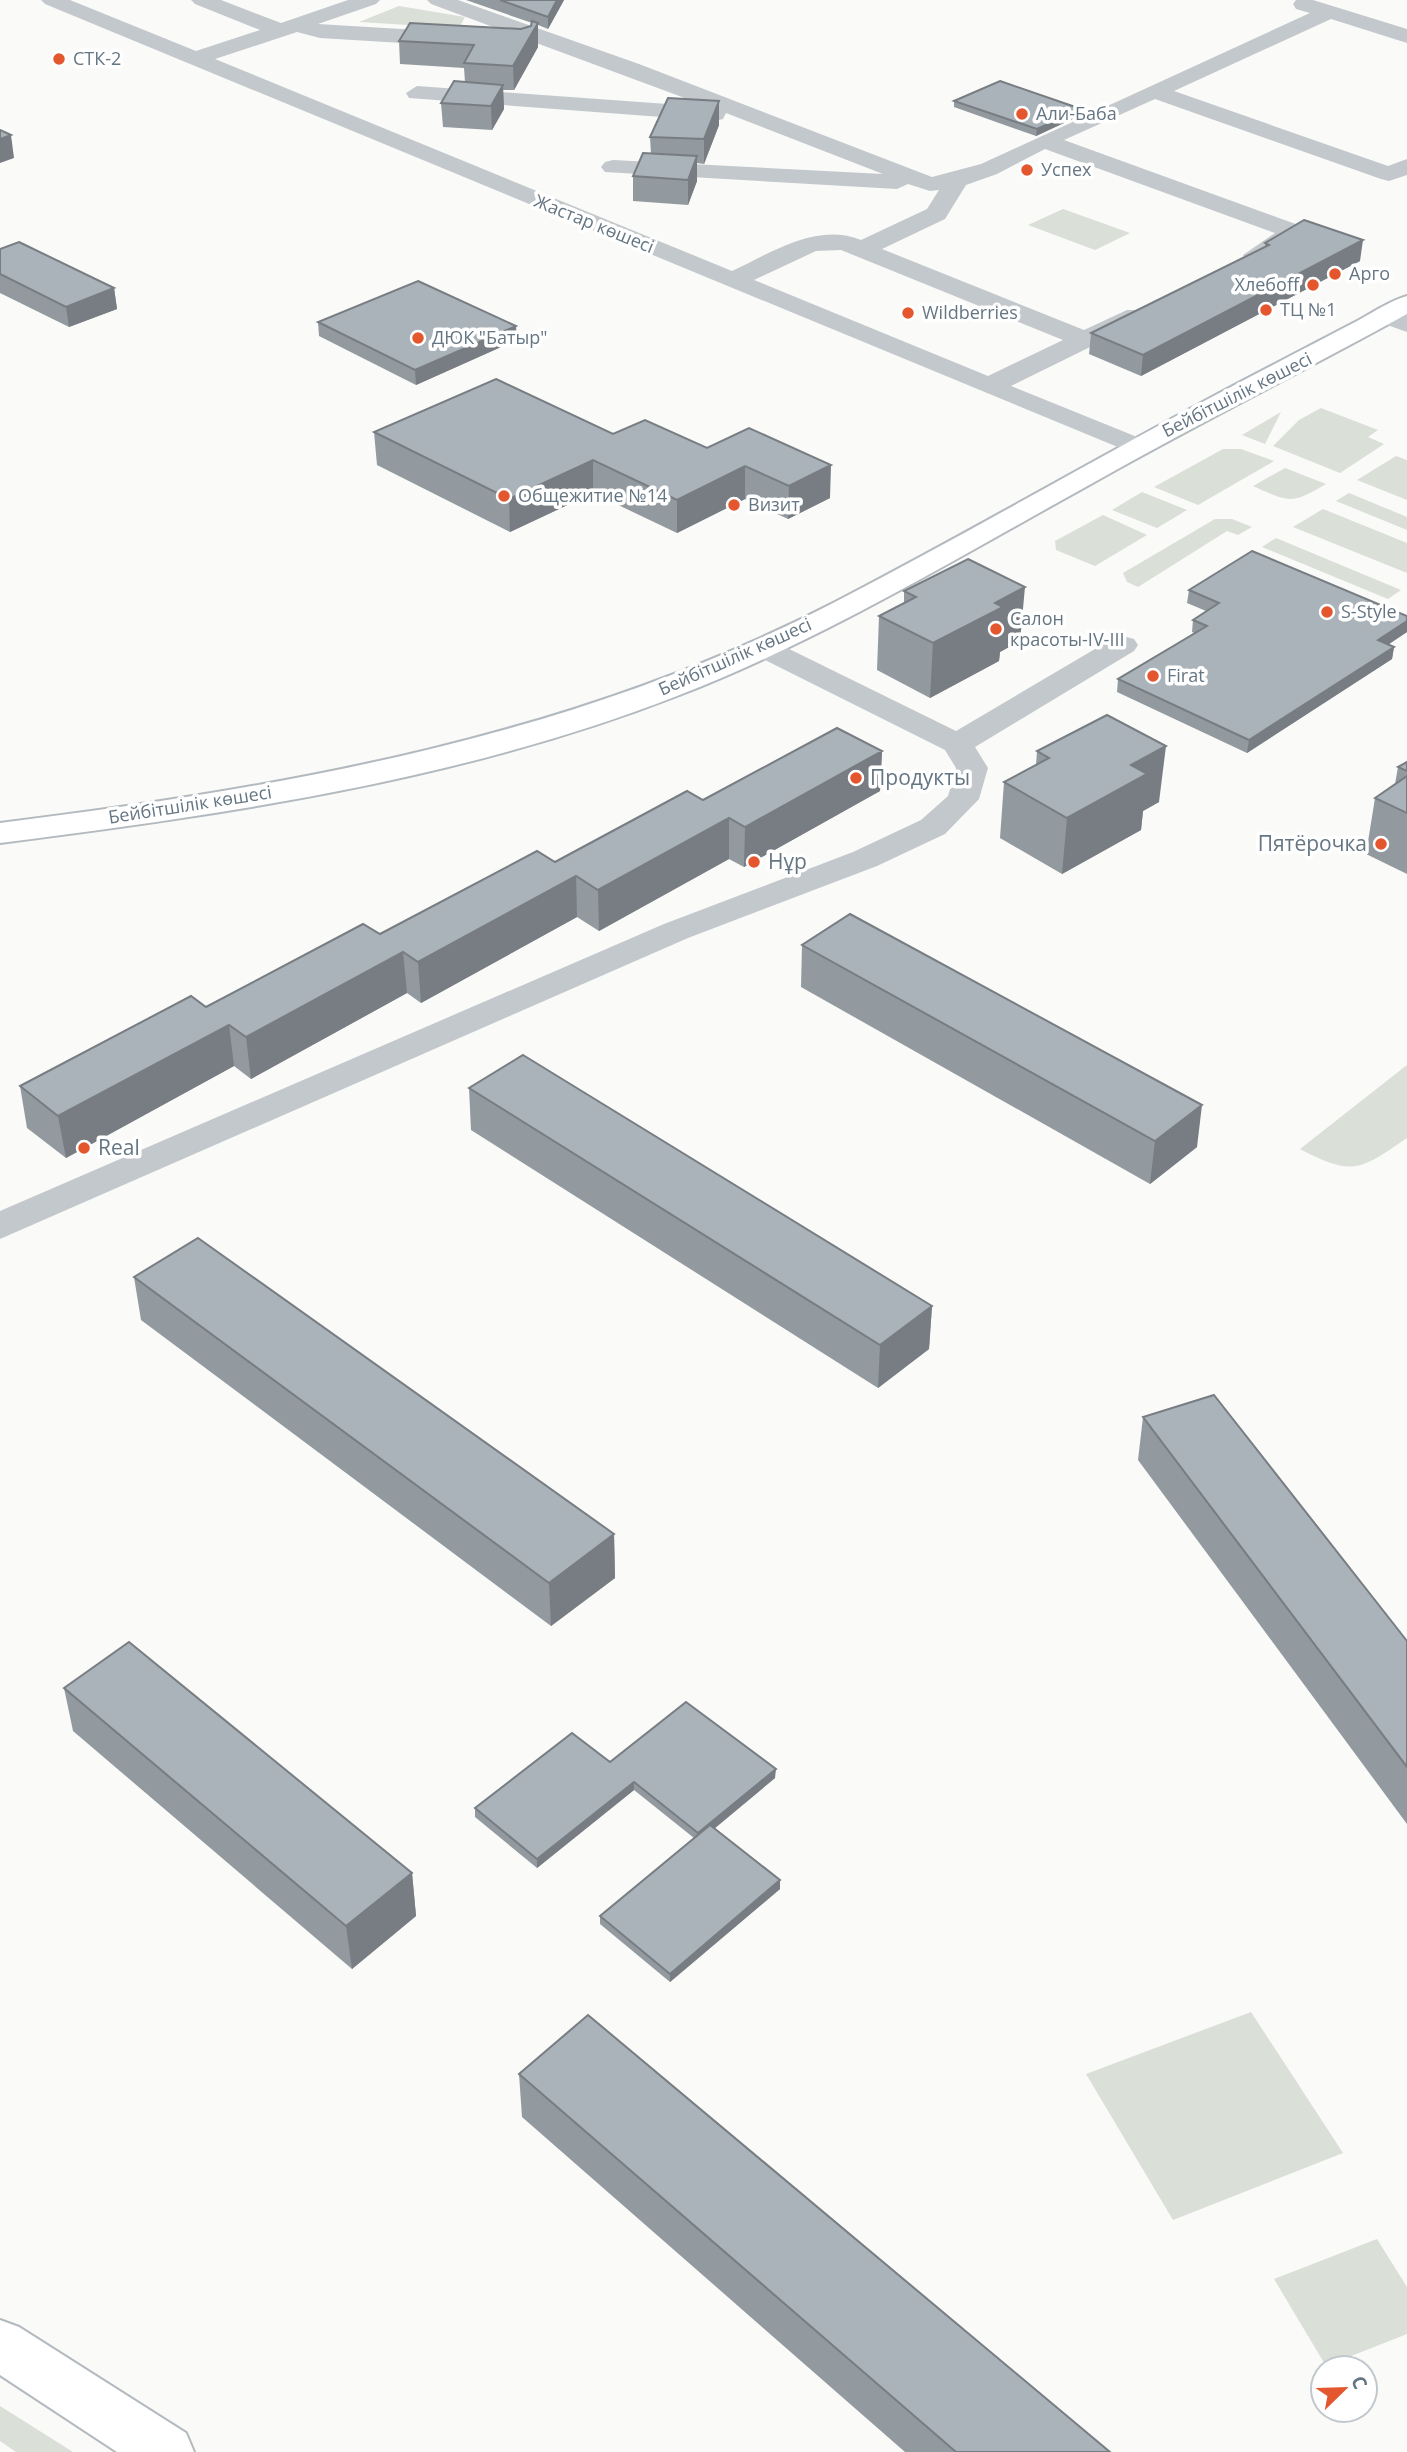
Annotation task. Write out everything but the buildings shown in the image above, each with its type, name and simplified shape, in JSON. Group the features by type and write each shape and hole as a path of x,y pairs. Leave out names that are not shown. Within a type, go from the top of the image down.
{"street":[{"name":"Жастар көшесі","path":"52,0 1137,447"},
{"path":"202,0 290,27 320,32 566,45"},
{"path":"195,59 369,0"},
{"path":"438,0 566,45 930,184"},
{"path":"1292,0 1407,36"},
{"path":"613,167 930,184 955,183 1330,12"},
{"path":"1154,91 1389,174 1407,166"},
{"path":"417,93 755,117"},
{"path":"1044,141 1295,232 1238,264"},
{"path":"862,249 936,214 955,183"},
{"path":"731,281 811,244 844,242 1086,340"},
{"path":"989,386 1156,305"},
{"name":"Бейбітшілік көшесі","path":"0,833 329,784 587,717 665,690 764,648 985,533 1137,447 1400,315"},
{"path":"957,744 1123,645"},
{"path":"0,1226 676,931 854,863 933,827 963,799 972,768 957,744 764,648"},
{"path":"0,2345 166,2452"}],"shaded area":[{"path":"399,6 465,17 459,28 359,22"},
{"path":"1063,209 1130,233 1095,250 1028,225"},
{"path":"1321,408 1378,430 1368,437 1384,444 1340,473 1273,446 1299,420"},
{"path":"1281,412 1265,444 1242,435"},
{"path":"1223,449 1241,449 1274,461 1198,505 1154,487"},
{"path":"1396,456 1407,460 1407,500 1357,480"},
{"path":"1285,468 1326,484 1290,499 1253,486"},
{"path":"1142,492 1187,510 1157,528 1112,510"},
{"path":"1349,493 1407,517 1407,530 1336,501"},
{"path":"1323,509 1407,543 1407,573 1293,527"},
{"path":"1103,515 1147,535 1095,566 1056,550 1055,541"},
{"path":"1215,519 1232,519 1252,527 1238,535 1227,531 1138,587 1127,582 1123,573"},
{"path":"1276,538 1401,590 1388,599 1262,547"},
{"path":"1407,1065 1407,1138 1378,1157 1356,1166 1332,1164 1300,1149"},
{"path":"1251,2012 1343,2153 1173,2220 1086,2074"},
{"path":"1377,2239 1407,2287 1407,2334 1356,2354 1319,2354 1274,2279"},
{"path":"0,2406 73,2452 16,2452 0,2441"}],"place":[{"name":"СТК-2","path":"59,59"},
{"name":"Али-Баба","path":"1022,114"},
{"name":"Успех","path":"1027,170"},
{"name":"Арго","path":"1335,274"},
{"name":"Хлебoff","path":"1313,285"},
{"name":"ТЦ №1","path":"1266,310"},
{"name":"Wildberries","path":"908,313"},
{"name":"ДЮК \"Батыр\"","path":"418,338"},
{"name":"Общежитие №14","path":"504,496"},
{"name":"Визит","path":"734,505"},
{"name":"S-Style","path":"1327,612"},
{"name":"Салон красоты-IV-III","path":"996,629"},
{"name":"Firat","path":"1153,676"},
{"name":"Продукты","path":"856,778"},
{"name":"Пятёрочка","path":"1381,844"},
{"name":"Нұр","path":"754,862"},
{"name":"Real","path":"84,1148"}]}
